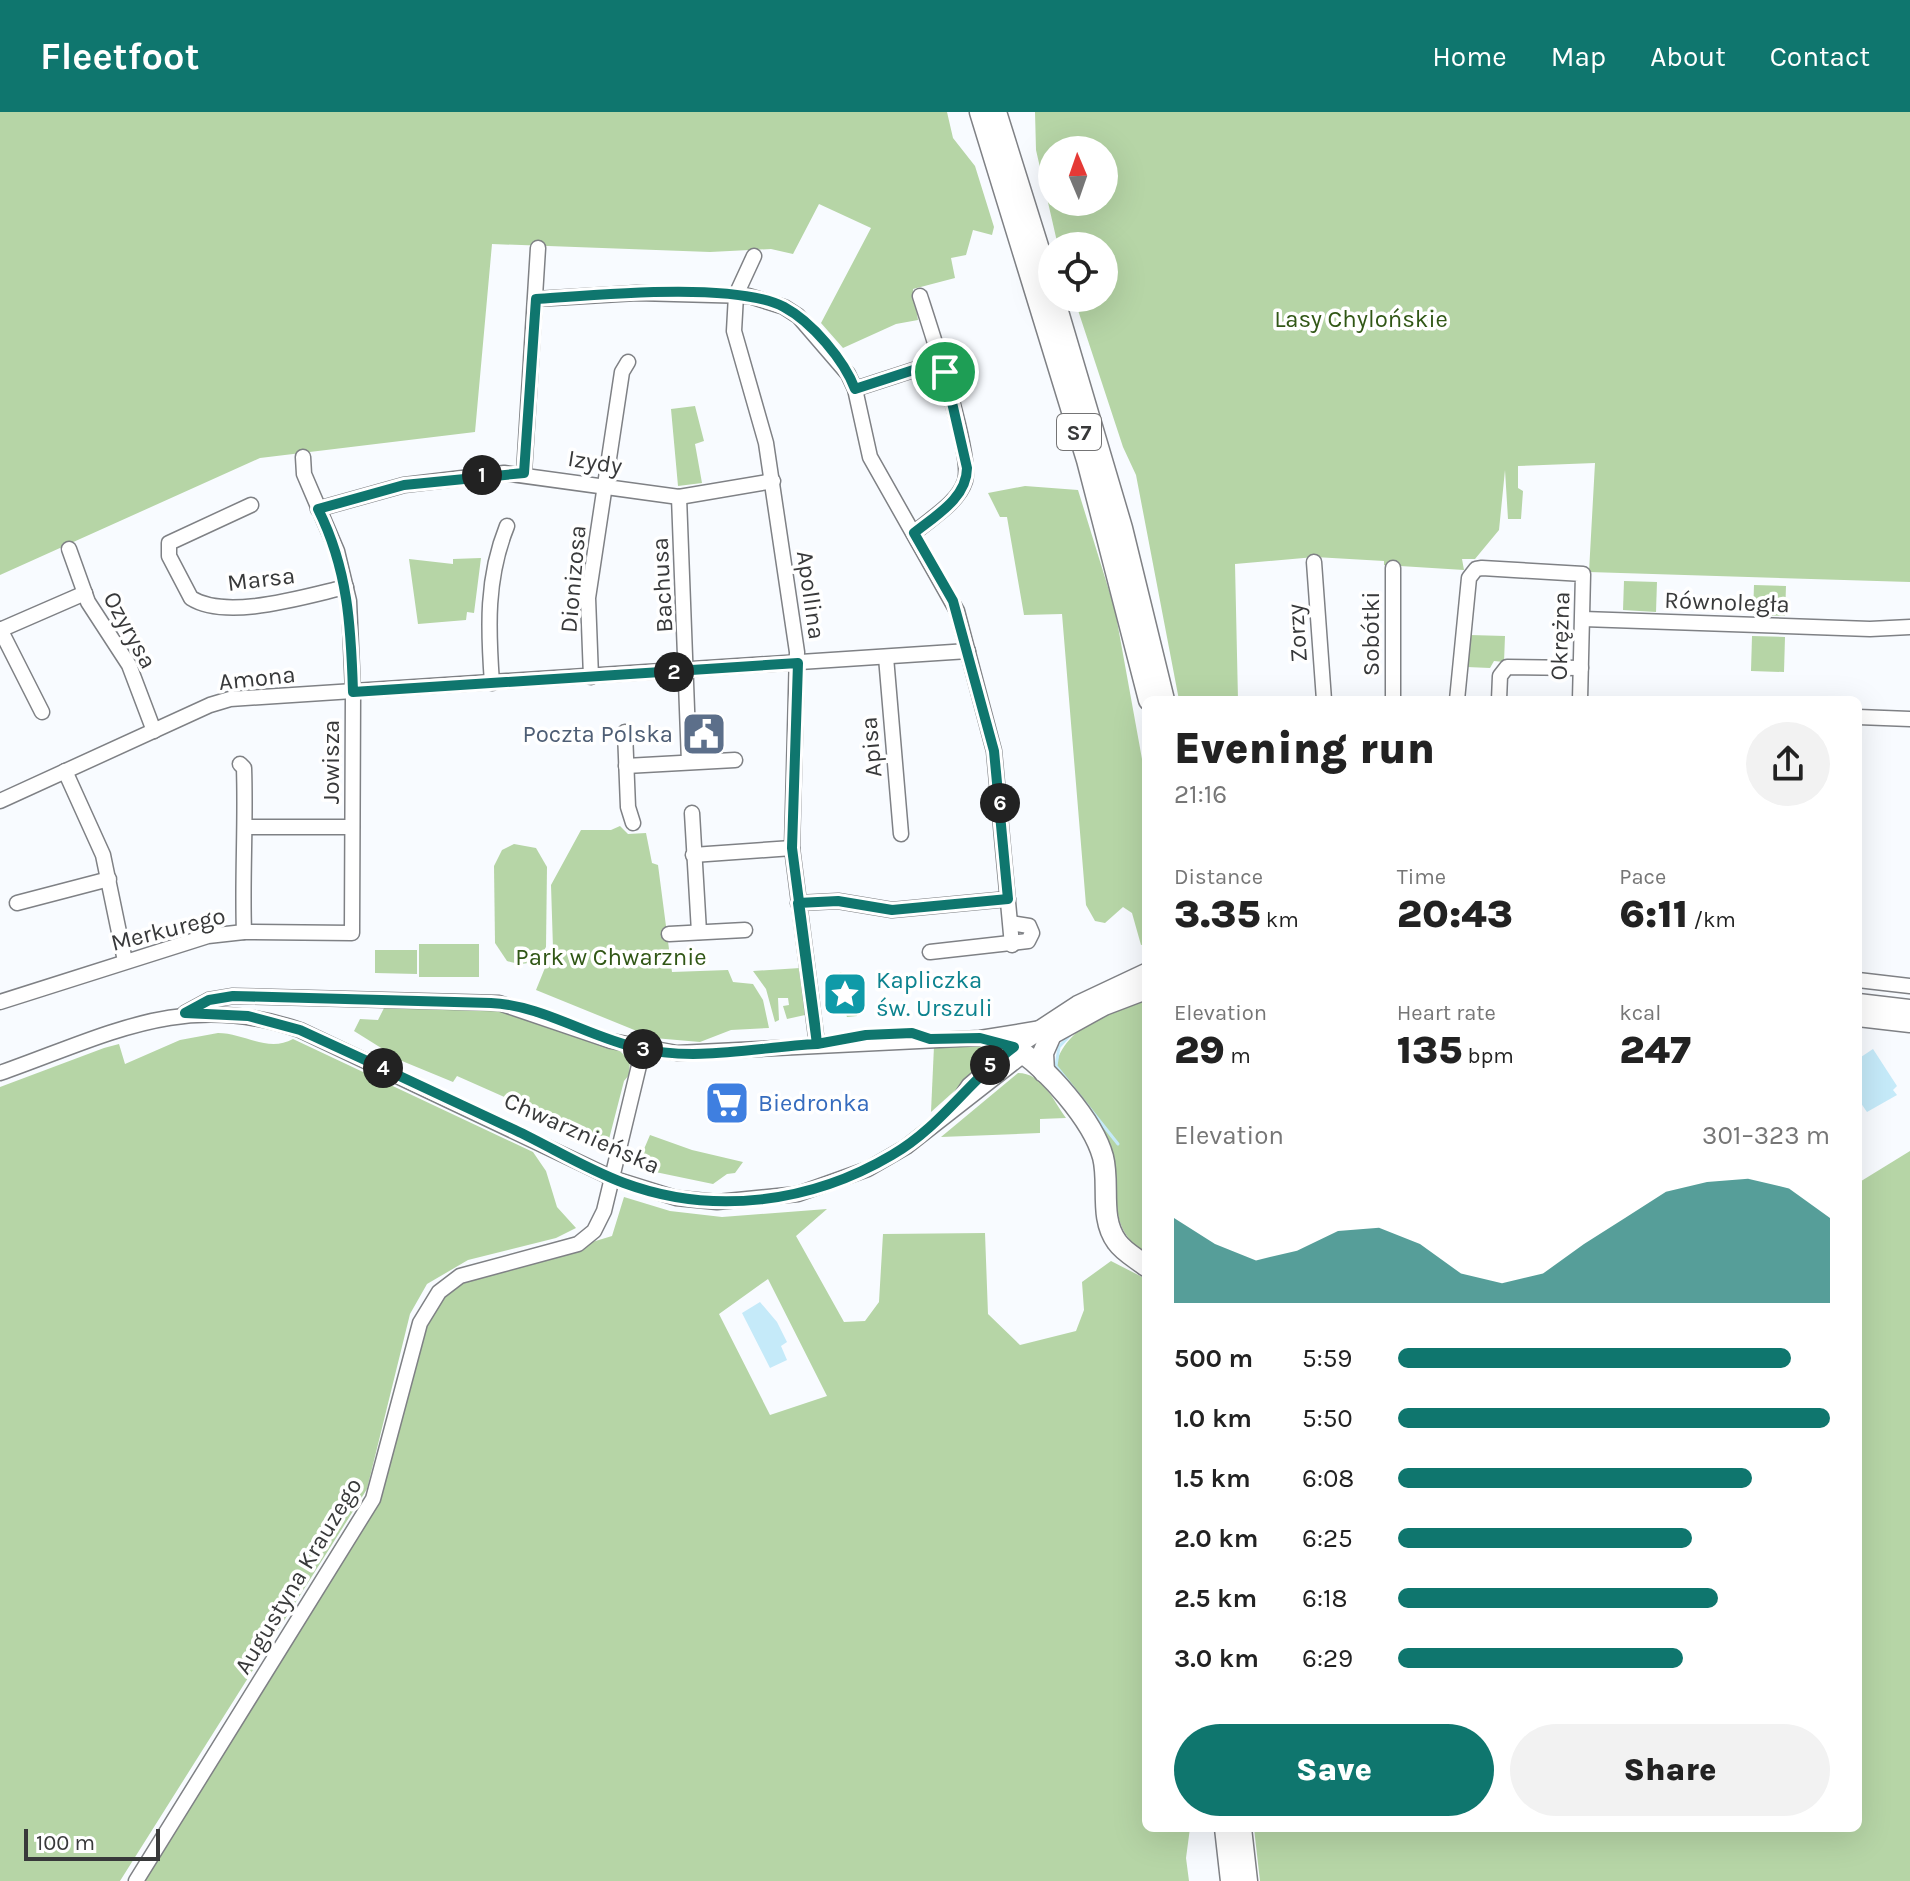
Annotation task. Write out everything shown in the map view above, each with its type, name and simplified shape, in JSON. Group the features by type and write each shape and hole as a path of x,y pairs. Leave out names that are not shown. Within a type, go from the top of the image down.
{"highway":[{"name":"S7","path":"980,112 1038,254"},
{"name":"S7","path":"996,112 1003,163 1091,473 1148,696"},
{"name":"S7","path":"1058,312 1122,528 1163,696"},
{"path":"1044,1072 1045,1032"},
{"path":"1020,1050 1083,1116 1099,1144 1112,1235 1142,1260"},
{"path":"1225,1832 1231,1881"},
{"path":"1241,1832 1247,1881"}],"main road":[{"name":"Chwarznieńska","path":"1020,1050 1100,993 1142,975"},
{"name":"Chwarznieńska","path":"1045,1032 1142,992"},
{"path":"1862,1003 1910,1009"},
{"path":"1862,1017 1910,1023"}],"street":[{"path":"524,473 538,248"},
{"name":"Apollina","path":"754,256 736,295 735,338 757,407 773,481 798,663 792,848 817,1044"},
{"path":"536,299 637,293 736,295 763,299 798,316 848,374 855,389 870,457 953,601 996,763 1011,923 1026,923 1032,933 1025,943 930,952"},
{"path":"914,533 959,494 967,474 941,361 920,296"},
{"path":"855,389 941,361"},
{"name":"Dionizosa","path":"591,677 587,613 622,372 628,362"},
{"name":"Jowisza","path":"303,457 304,474 337,551 346,587 353,692 352,933"},
{"name":"Izydy","path":"318,509 404,485 524,473 679,497 773,481"},
{"name":"Bachusa","path":"679,497 688,671 689,762"},
{"name":"Marsa","path":"251,505 169,543 169,556 191,598 214,607 262,605 346,587"},
{"path":"492,683 488,613 496,554 507,526"},
{"name":"Ozyrysa","path":"69,549 85,593 129,665 154,731"},
{"name":"Zorzy","path":"1314,562 1324,696"},
{"name":"Sobótki","path":"1393,568 1393,696"},
{"name":"Okrężna","path":"1457,696 1473,571 1482,568 1583,574 1580,696"},
{"path":"42,712 0,630 85,593"},
{"name":"Równoległa","path":"1583,619 1870,629 1910,627"},
{"name":"Równoległa","path":"1870,629 1910,634"},
{"name":"Amona","path":"1,796 230,699 968,651"},
{"name":"Apisa","path":"886,657 901,834"},
{"path":"1499,696 1500,676 1507,667 1581,668"},
{"path":"1862,717 1910,719"},
{"path":"625,732 628,807 633,823"},
{"path":"626,766 735,760"},
{"path":"240,764 244,768 246,827 244,932"},
{"path":"65,771 103,855 125,961"},
{"path":"692,813 699,932"},
{"path":"246,827 352,827"},
{"path":"693,855 792,848"},
{"path":"17,903 109,879"},
{"path":"798,903 838,901 892,910 1008,899"},
{"path":"669,934 745,930"},
{"name":"Merkurego","path":"0,1002 208,936 244,932 352,933"},
{"path":"1862,980 1910,986"},
{"name":"Chwarznieńska","path":"0,1073 150,1021 185,1013 209,1000 233,996 499,1003 643,1049 704,1054 817,1044 980,1038 1045,1032"},
{"name":"Chwarznieńska","path":"185,1013 248,1016 300,1030 612,1178 654,1193 698,1201 753,1200 798,1194 838,1182 893,1155 954,1107 969,1085 1020,1050"},
{"name":"Chwarznieńska","path":"980,1038 1020,1050"},
{"name":"Augustyna Krauzego","path":"136,1881 373,1499 380,1485 416,1335 431,1303 448,1283 460,1276 585,1240 601,1221 643,1049"}],"green space":[{"path":"0,112 947,112 953,138 975,166 994,227 992,235 973,230 966,255 951,258 955,278 913,289 918,320 896,324 843,348 821,323 871,228 819,204 793,254 771,249 710,252 492,244 475,432 260,458 0,575"},
{"name":"Lasy Chylońskie","path":"1035,112 1910,112 1910,582 1589,572 1595,463 1518,466 1518,488 1523,491 1521,519 1508,519 1505,470 1499,530 1475,559 1462,559 1464,570 1315,557 1235,564 1238,696 1178,696 1136,475 1123,447 1079,312 1118,312 1118,232 1055,232 1051,216 1118,216 1118,136 1038,136 1038,159"},
{"path":"695,406 704,441 695,444 702,483 678,486 671,409"},
{"path":"1025,486 1078,490 1115,610 1142,759 1142,945 1132,913 1123,907 1105,923 1095,921 1086,905 1062,614 1024,615 1007,517 1000,517 988,493"},
{"path":"481,558 474,613 467,612 466,620 418,624 409,559 453,564 453,559"},
{"path":"1624,581 1657,582 1656,612 1623,610"},
{"path":"1754,585 1786,586 1785,616 1753,615"},
{"path":"1470,635 1505,636 1504,662 1494,661 1490,668 1467,667"},
{"path":"1752,636 1785,637 1784,672 1751,671"},
{"name":"Park w Chwarznie","path":"620,826 628,834 646,833 652,863 658,865 672,972 728,970 733,982 753,984 763,1000 769,1028 731,1030 700,1042 654,1038 536,990 553,948 551,885 581,830 611,830"},
{"path":"514,844 536,848 547,867 546,947 538,957 524,964 507,961 495,943 494,866 502,850"},
{"path":"419,944 479,944 479,977 419,977"},
{"path":"375,950 417,950 417,974 375,973"},
{"path":"800,968 805,1015 787,1019 783,1006 789,1005 788,998 778,998 779,1020 775,1022 766,989 753,971"},
{"path":"840,972 850,976 857,1016 847,1017 834,983"},
{"path":"1142,1000 1142,1251 1123,1230 1108,1143 1091,1113 1055,1067 1069,1041 1103,1016"},
{"path":"385,1006 498,1006 617,1048 630,1061 629,1075 624,1081 608,1143 457,1076 453,1082 402,1061 354,1031 360,1019 378,1020"},
{"path":"218,1033 274,1044 293,1039 533,1152 546,1171 557,1207 576,1228 556,1238 468,1260 427,1284 410,1314 367,1489 120,1881 0,1881 0,1087 119,1044 125,1064 180,1040"},
{"path":"976,1045 1001,1049 931,1112 934,1046"},
{"path":"1018,1073 1040,1082 1066,1118 1040,1119 1040,1133 941,1137"},
{"path":"650,1135 692,1150 743,1162 735,1173 727,1174 713,1184 636,1168"},
{"path":"1910,1151 1910,1881 1260,1881 1254,1832 1862,1832 1862,1181"},
{"path":"624,1197 670,1211 722,1217 827,1209 796,1236 844,1322 865,1321 879,1302 883,1234 985,1233 988,1314 1020,1345 1076,1331 1084,1310 1082,1282 1111,1261 1142,1277 1142,1832 1189,1832 1186,1858 1189,1881 143,1881 379,1500 428,1316 457,1283 612,1236","holes":["768,1279 827,1396 770,1415 719,1314"]}],"water":[{"path":"1873,1049 1897,1086 1893,1090 1897,1095 1867,1112 1862,1105 1862,1056"},
{"path":"760,1302 777,1322 787,1342 781,1346 787,1360 770,1368 742,1313"}],"waterway":[{"path":"1070,1035 1059,1047 1056,1066 1118,1144"}],"place":[{"name":"Poczta Polska","path":"704,734"},
{"name":"Kapliczka św. Urszuli","path":"845,994"},
{"name":"Biedronka","path":"727,1103"}],"route":[{"path":"945,372 941,361 855,389 848,374 815,332 798,316 784,307 749,296 605,293 536,299 524,473 404,485 318,509 337,551 349,601 353,692 798,663 792,848 798,903 817,1044 704,1054 643,1049 499,1003 233,996 209,1000 185,1013 248,1016 300,1030 612,1178 676,1198 717,1202 798,1194 868,1169 921,1135 954,1107 969,1085 992,1063 1014,1047 980,1038 930,1039 912,1033 866,1035 817,1044 806,954 798,903 838,901 892,910 1008,899 994,751 953,601 914,533 959,494 966,480 967,468 945,372"}]}
